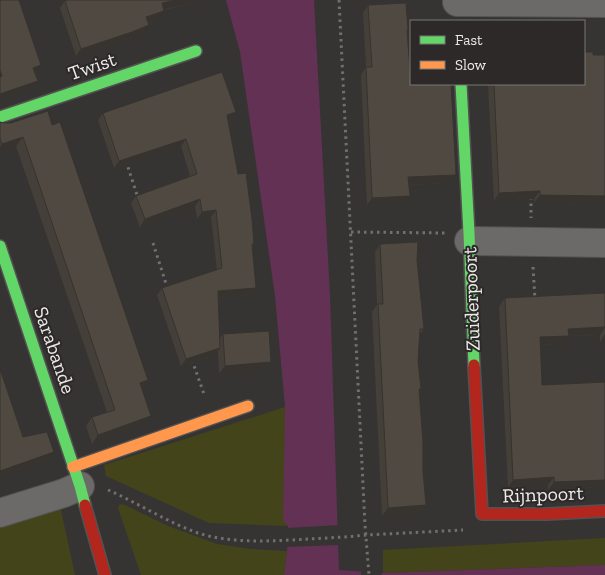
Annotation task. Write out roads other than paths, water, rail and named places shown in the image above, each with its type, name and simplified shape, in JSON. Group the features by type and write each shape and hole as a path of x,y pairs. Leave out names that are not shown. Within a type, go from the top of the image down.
{"street":[{"path":"457,8 605,3"},
{"name":"Twist","path":"0,117 196,51"},
{"name":"Zuiderpoort","path":"461,85 482,514"},
{"path":"469,237 531,242 605,243"},
{"name":"Sarabande","path":"0,246 76,476 104,571"},
{"path":"0,513 64,493 76,476 212,418 248,406"},
{"name":"Rijnpoort","path":"482,514 605,511"}]}
